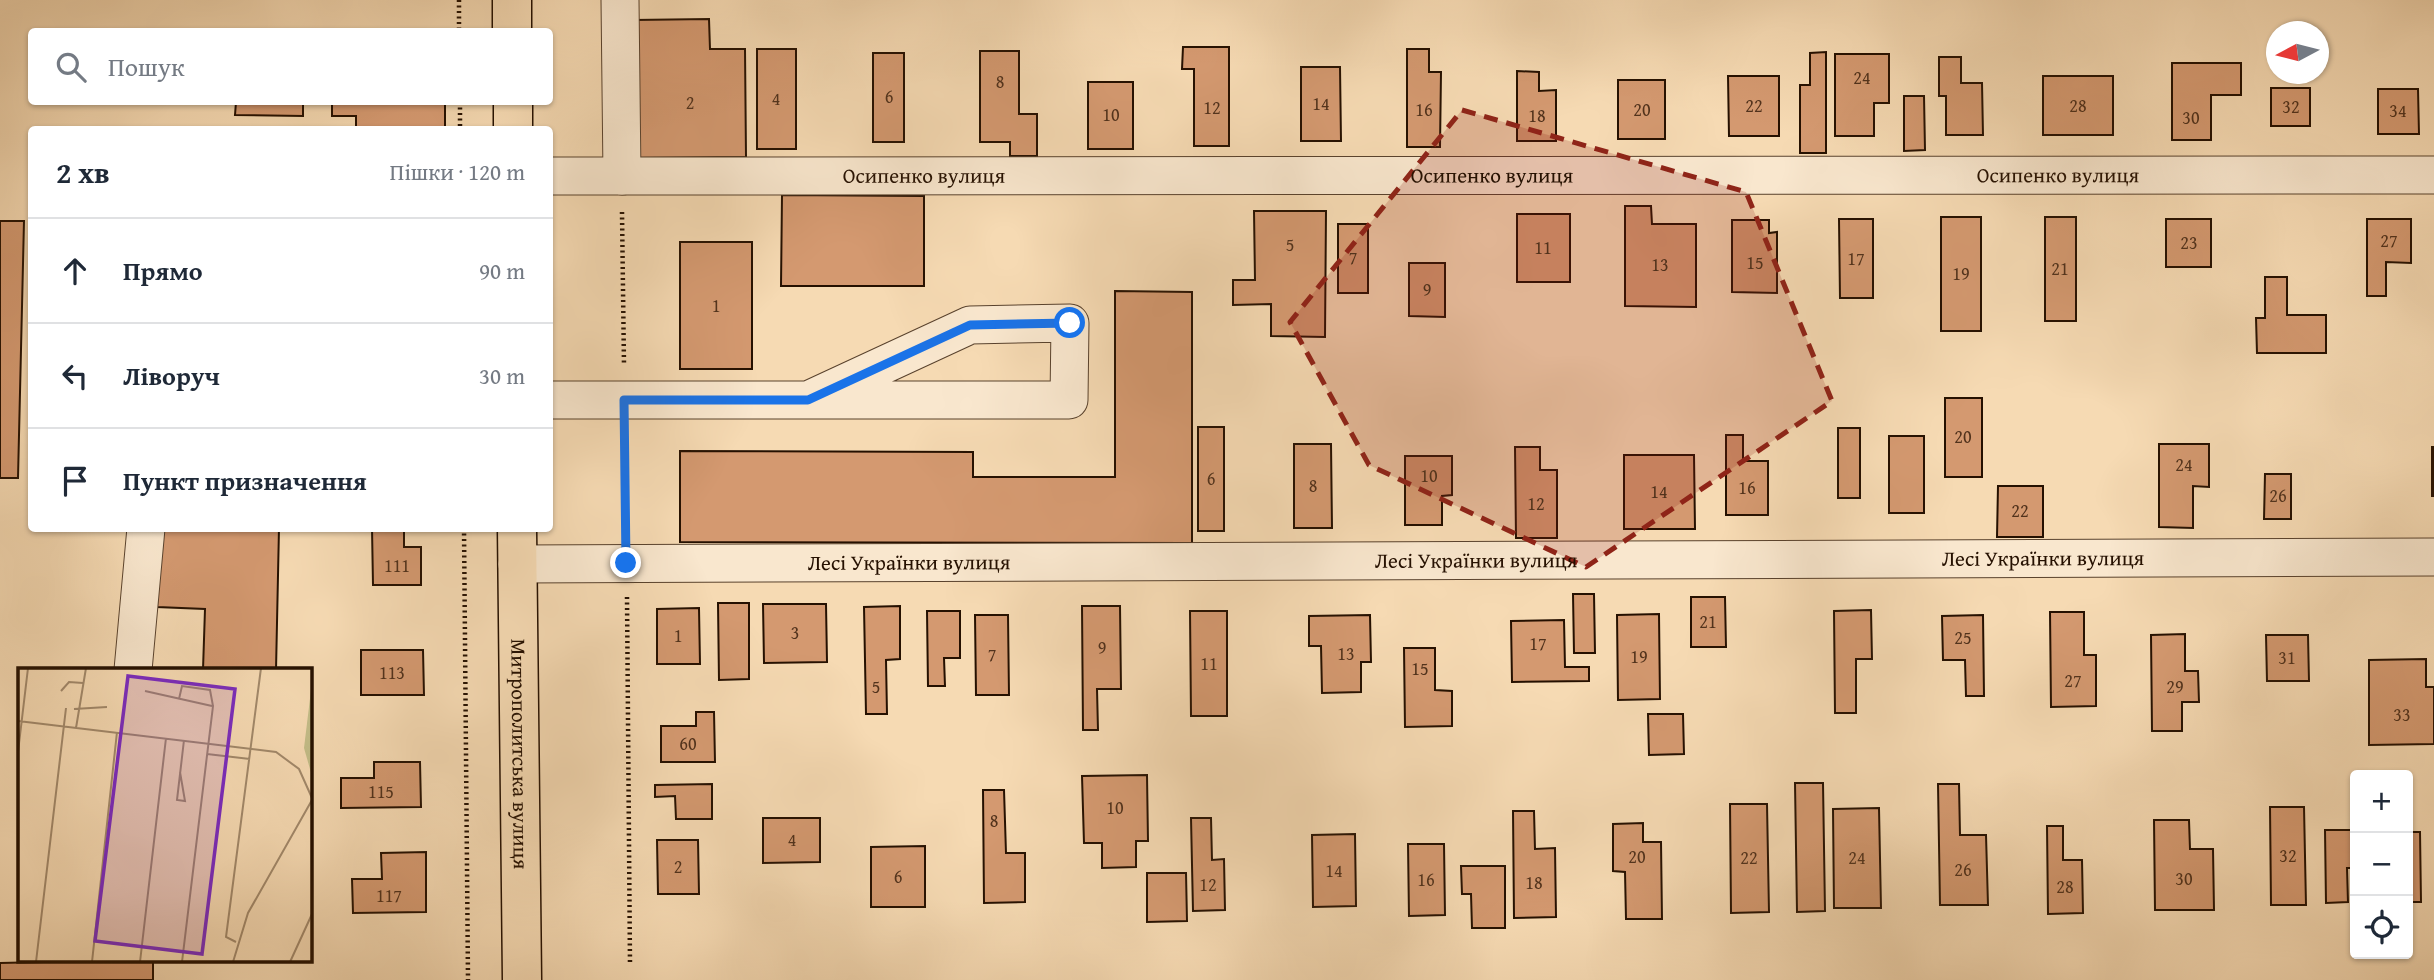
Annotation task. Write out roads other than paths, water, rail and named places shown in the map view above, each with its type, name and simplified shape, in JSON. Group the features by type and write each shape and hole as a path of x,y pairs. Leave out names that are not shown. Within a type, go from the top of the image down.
{"main road":[{"path":"512,0 512,28"},
{"path":"513,105 513,126"},
{"name":"Митрополитська вулиця","path":"517,546 522,980"}],"street":[{"path":"620,0 622,176"},
{"name":"Осипенко вулиця","path":"553,176 2434,175"},
{"path":"553,400 624,400 808,400 1069,400 1070,323 970,325 808,400"},
{"path":"133,668 146,532"},
{"name":"Лесі Українки вулиця","path":"517,546 626,563 2434,557"}]}
